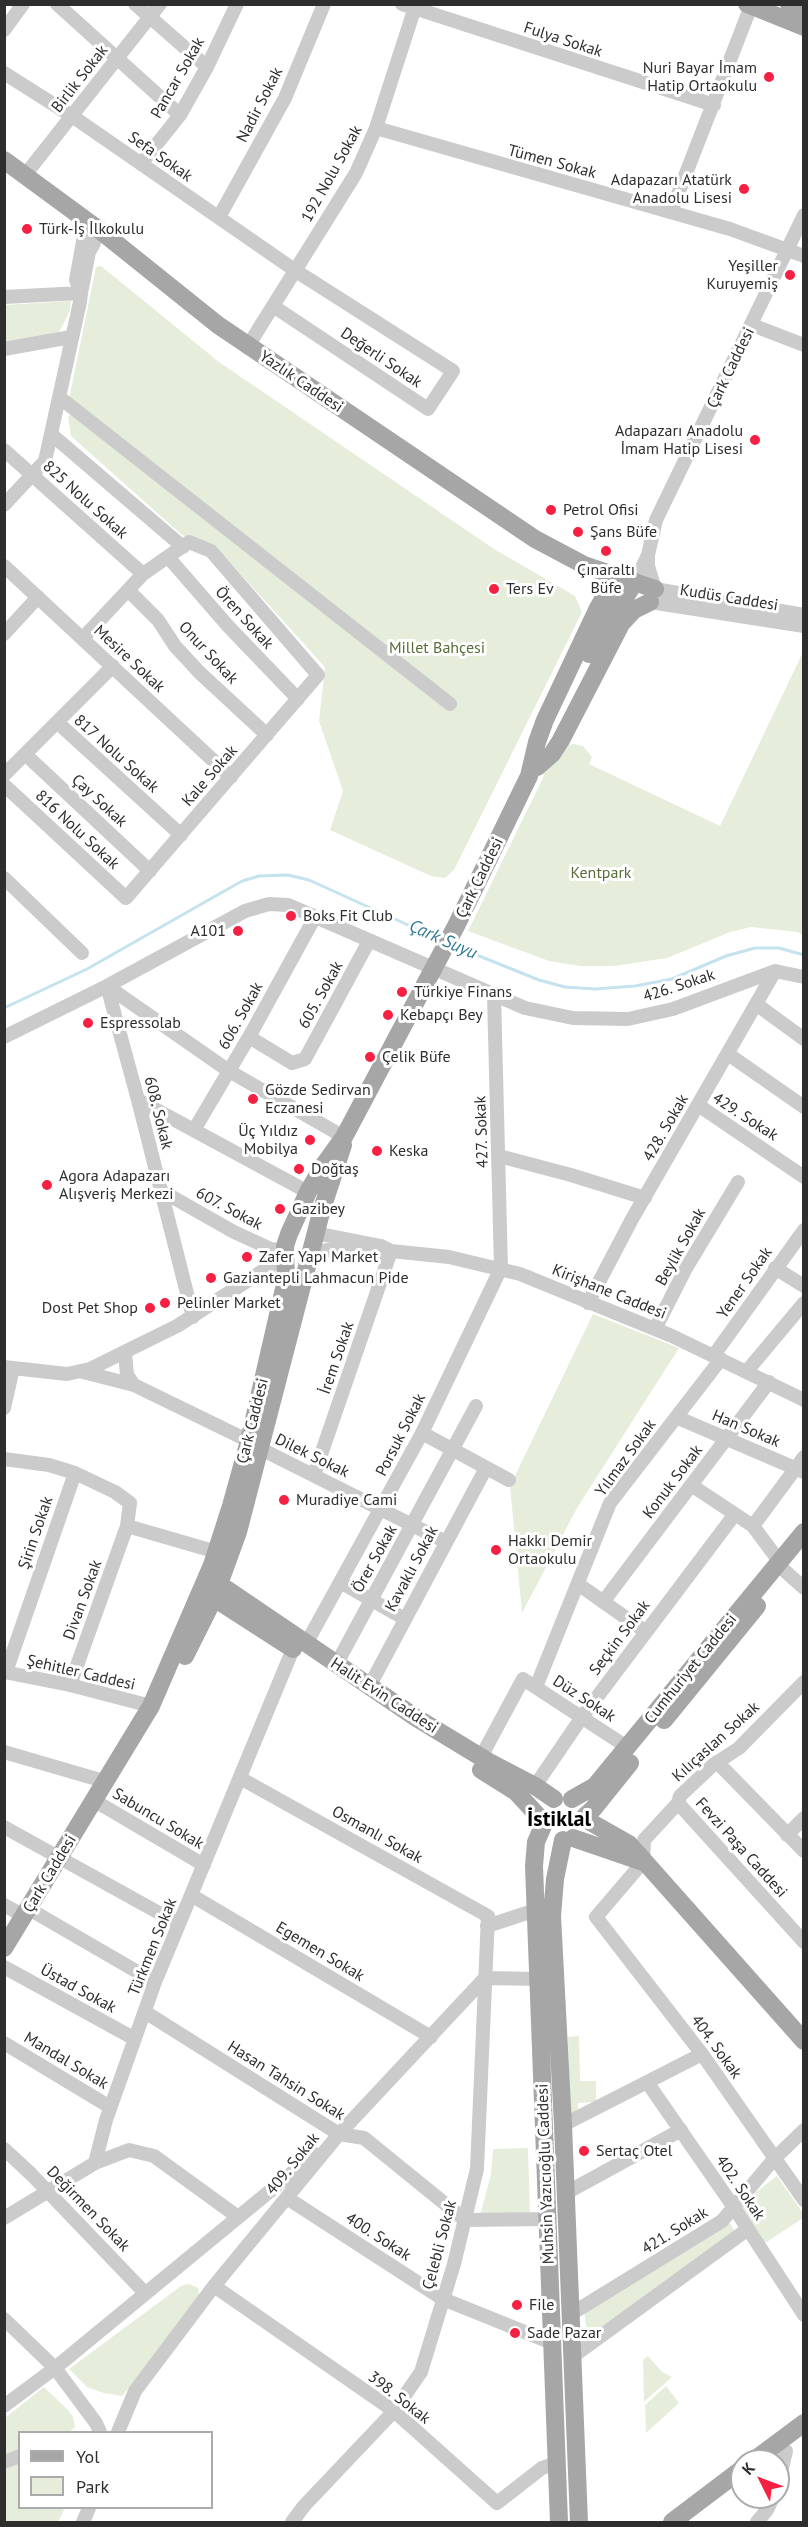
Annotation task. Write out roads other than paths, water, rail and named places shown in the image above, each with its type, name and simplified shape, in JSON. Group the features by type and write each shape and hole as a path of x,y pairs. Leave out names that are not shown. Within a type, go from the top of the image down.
{"main road":[{"path":"789,4 804,10"},
{"path":"749,5 804,27"},
{"name":"Yazlık Caddesi","path":"4,160 248,346 535,539 584,565 616,576"},
{"path":"533,771 552,754 561,740 621,624 652,595 632,587 616,576"},
{"name":"Çark Caddesi","path":"533,771 537,742 546,720 597,610 616,576"},
{"name":"Çark Caddesi","path":"4,1948 151,1707 166,1689 238,1532 286,1280 287,1247 308,1192 344,1137 436,965 592,647 632,587"},
{"name":"Çark Caddesi","path":"211,1587 217,1552 255,1445 315,1233 341,1155 344,1137"},
{"path":"311,1253 299,1259 287,1247 302,1231 315,1233"},
{"name":"Cumhuriyet Caddesi","path":"585,1817 782,1566 804,1532"},
{"name":"Cumhuriyet Caddesi","path":"573,1799 596,1786 782,1566 804,1549"},
{"name":"Halit Evin Caddesi","path":"211,1587 481,1757 554,1799"},
{"name":"Halit Evin Caddesi","path":"299,1644 410,1726 516,1792 542,1823"},
{"path":"568,1839 582,1830 585,1817 581,1806 573,1799 563,1797 554,1799 546,1805 542,1823 550,1836 568,1839 643,1862"},
{"path":"585,1817 629,1844 804,2041"},
{"name":"Muhsin Yazıcıoğlu Caddesi","path":"542,1823 534,1852 560,2523"},
{"name":"Muhsin Yazıcıoğlu Caddesi","path":"568,1839 555,1879 552,1916 579,2523"},
{"path":"769,2449 804,2422"},
{"path":"788,2449 804,2437"},
{"path":"672,2523 730,2478"},
{"path":"692,2523 730,2493"}],"street":[{"path":"5,29 23,4"},
{"path":"57,4 180,115"},
{"path":"135,4 207,67"},
{"name":"Birlik Sokak","path":"25,175 160,4"},
{"name":"Pancar Sokak","path":"141,164 180,115 207,67 237,4"},
{"name":"Nadir Sokak","path":"219,218 285,98 324,4"},
{"path":"671,212 714,105 749,5"},
{"name":"Fulya Sokak","path":"411,6 714,105"},
{"name":"192 Nolu Sokak","path":"248,346 356,173 376,128 411,6"},
{"name":"Sefa Sokak","path":"4,73 72,116 296,271"},
{"name":"Tümen Sokak","path":"376,128 730,229 804,256"},
{"name":"Çark Caddesi","path":"648,555 656,520 804,215"},
{"path":"4,505 45,461 51,434 63,400 71,337 81,293 76,280 89,240"},
{"name":"Değerli Sokak","path":"273,306 428,409 447,381 453,371 296,271"},
{"path":"4,297 81,293"},
{"path":"752,325 804,345"},
{"path":"4,349 71,337"},
{"path":"63,400 450,704"},
{"path":"51,434 183,547 143,574 83,638"},
{"name":"825 Nolu Sokak","path":"4,450 143,574"},
{"name":"Kale Sokak","path":"126,898 318,675 211,551 189,542 183,547"},
{"path":"632,587 648,555"},
{"path":"648,555 652,595"},
{"name":"Ören Sokak","path":"168,557 228,626 298,699"},
{"name":"Mesire Sokak","path":"4,566 231,777"},
{"name":"Onur Sokak","path":"128,590 158,620 175,646 199,672 267,735"},
{"name":"Kudüs Caddesi","path":"652,595 804,615"},
{"name":"Kudüs Caddesi","path":"652,595 804,626"},
{"path":"4,634 39,597"},
{"path":"4,775 113,666"},
{"name":"817 Nolu Sokak","path":"57,722 181,835"},
{"name":"Çay Sokak","path":"25,754 150,871"},
{"name":"816 Nolu Sokak","path":"4,785 126,898"},
{"path":"4,878 82,953"},
{"name":"426. Sokak","path":"4,1037 107,987 245,911 269,904 288,905 369,941 436,965 525,1008 573,1018 628,1019 673,1010 776,971"},
{"name":"606. Sokak","path":"194,1130 249,1037 315,917"},
{"name":"605. Sokak","path":"249,1037 292,1063 305,1059 369,941"},
{"path":"776,971 804,977"},
{"name":"428. Sokak","path":"588,1303 645,1198 776,971"},
{"path":"107,987 229,1071 344,1137"},
{"name":"608. Sokak","path":"107,987 193,1317"},
{"name":"427. Sokak","path":"494,995 501,1268"},
{"path":"756,1004 804,1039"},
{"path":"728,1054 804,1107"},
{"path":"138,1100 308,1192"},
{"name":"429. Sokak","path":"698,1106 804,1177"},
{"path":"499,1156 645,1198"},
{"name":"Beylik Sokak","path":"656,1329 685,1270 738,1182"},
{"name":"607. Sokak","path":"160,1190 234,1232 271,1249 287,1247"},
{"name":"Yener Sokak","path":"718,1357 775,1268 804,1230"},
{"name":"Kirişhane Caddesi","path":"315,1233 381,1245 391,1251"},
{"path":"4,1408 9,1367 67,1374 81,1371 125,1353 193,1317 287,1247"},
{"name":"Kirişhane Caddesi","path":"311,1253 328,1250 375,1254 391,1251 449,1257 501,1268 656,1329 804,1400"},
{"name":"İrem Sokak","path":"314,1475 391,1251"},
{"name":"Porsuk Sokak","path":"299,1644 340,1582 422,1433 501,1268"},
{"path":"775,1268 804,1287"},
{"path":"747,1371 804,1304"},
{"path":"125,1353 127,1375 134,1385"},
{"name":"Yılmaz Sokak","path":"536,1687 610,1503 676,1417 718,1357"},
{"name":"Dilek Sokak","path":"81,1371 134,1385 446,1542"},
{"name":"Konuk Sokak","path":"603,1602 769,1382"},
{"name":"Örer Sokak","path":"336,1665 476,1406"},
{"name":"Han Sokak","path":"676,1417 726,1439 801,1466"},
{"path":"422,1433 509,1480"},
{"path":"4,1459 49,1465 75,1473 116,1492 130,1503 127,1526 217,1552"},
{"path":"753,1526 801,1466"},
{"name":"Kavaklı Sokak","path":"369,1687 486,1468"},
{"name":"Şirin Sokak","path":"5,1672 75,1473"},
{"path":"691,1485 753,1526 782,1566 804,1588"},
{"name":"Seçkin Sokak","path":"535,1786 582,1717 735,1514"},
{"name":"Divan Sokak","path":"70,1685 127,1526"},
{"path":"340,1582 405,1619"},
{"path":"578,1584 646,1632"},
{"name":"Türkmen Sokak","path":"95,2163 110,2107 155,1982 299,1644"},
{"name":"Şehitler Caddesi","path":"5,1672 70,1685 151,1707"},
{"name":"Düz Sokak","path":"481,1757 523,1679 627,1748"},
{"name":"Kılıçaslan Sokak","path":"643,1862 644,1840 678,1803 680,1796 717,1762 739,1748 804,1682"},
{"path":"4,1752 107,1782"},
{"path":"717,1762 804,1851"},
{"name":"Osmanlı Sokak","path":"240,1778 488,1916 488,1926"},
{"name":"Sabuncu Sokak","path":"95,1801 204,1865"},
{"name":"Fevzi Paşa Caddesi","path":"678,1803 804,1942"},
{"path":"788,1835 804,1818"},
{"path":"4,1827 179,1923"},
{"name":"404. Sokak","path":"643,1862 596,1917 702,2054 804,2200"},
{"name":"Egemen Sokak","path":"191,1895 431,2037"},
{"path":"4,1905 27,1913 155,1982"},
{"path":"488,1926 536,1910"},
{"name":"Çelebli Sokak","path":"292,2523 304,2506 394,2411 421,2372 465,2220 477,2169 488,1926"},
{"name":"Üstad Sokak","path":"4,1967 135,2039"},
{"path":"484,1978 539,1979"},
{"name":"409. Sokak","path":"119,2431 135,2391 214,2286 339,2134 484,1978"},
{"name":"Hasan Tahsin Sokak","path":"145,2012 339,2134 364,2138 465,2220"},
{"name":"Mandal Sokak","path":"4,2043 110,2107"},
{"path":"563,2126 702,2054"},
{"name":"402. Sokak","path":"647,2082 733,2206 804,2315"},
{"path":"566,2193 681,2130"},
{"name":"421. Sokak","path":"571,2314 722,2221 774,2159 803,2132"},
{"path":"4,2406 55,2368 339,2134"},
{"name":"Değirmen Sokak","path":"4,2149 48,2191 145,2293"},
{"path":"5,2217 95,2163 129,2150 154,2156 238,2217"},
{"name":"400. Sokak","path":"287,2198 443,2298 552,2343"},
{"path":"465,2220 548,2219"},
{"path":"572,2357 748,2229"},
{"name":"398. Sokak","path":"214,2286 394,2411 497,2503 542,2468 557,2463"},
{"path":"4,2319 55,2368 96,2423 99,2431"},
{"path":"83,2523 89,2509"},
{"path":"757,2523 767,2509"}],"waterway":[{"name":"Çark Suyu","path":"4,1008 87,969 242,881 259,876 288,875 309,880 441,940"},
{"name":"Çark Suyu","path":"452,945 539,980 565,987 595,989 635,986 672,979 726,956 755,948 779,948 804,955"}],"place":[{"name":"Nuri Bayar İmam Hatip Ortaokulu","path":"769,77"},
{"name":"Adapazarı Atatürk Anadolu Lisesi","path":"744,189"},
{"name":"Türk-İş İlkokulu","path":"27,229"},
{"name":"Yeşiller Kuruyemiş","path":"790,275"},
{"name":"Adapazarı Anadolu İmam Hatip Lisesi","path":"755,440"},
{"name":"Petrol Ofisi","path":"551,510"},
{"name":"Şans Büfe","path":"578,532"},
{"name":"Çınaraltı Büfe","path":"606,551"},
{"name":"Ters Ev","path":"494,589"},
{"name":"Boks Fit Club","path":"291,916"},
{"name":"A101","path":"238,931"},
{"name":"Türkiye Finans","path":"402,992"},
{"name":"Kebapçı Bey","path":"388,1015"},
{"name":"Espressolab","path":"88,1023"},
{"name":"Çelik Büfe","path":"370,1057"},
{"name":"Gözde Sedirvan Eczanesi","path":"253,1099"},
{"name":"Üç Yıldız Mobilya","path":"310,1140"},
{"name":"Keska","path":"377,1151"},
{"name":"Doğtaş","path":"299,1169"},
{"name":"Agora Adapazarı Alışveriş Merkezi","path":"47,1185"},
{"name":"Gazibey","path":"280,1209"},
{"name":"Zafer Yapı Market","path":"247,1257"},
{"name":"Gaziantepli Lahmacun Pide","path":"211,1278"},
{"name":"Pelinler Market","path":"165,1303"},
{"name":"Dost Pet Shop","path":"150,1308"},
{"name":"Muradiye Cami","path":"284,1500"},
{"name":"Hakkı Demir Ortaokulu","path":"496,1550"},
{"name":"Sertaç Otel","path":"584,2151"},
{"name":"File","path":"517,2305"},
{"name":"Sade Pazar","path":"515,2333"}],"district":[{"name":"İstiklal","path":"559,1820"}],"park label":[{"name":"Millet Bahçesi","path":"437,648"},
{"name":"Kentpark","path":"601,873"}]}
